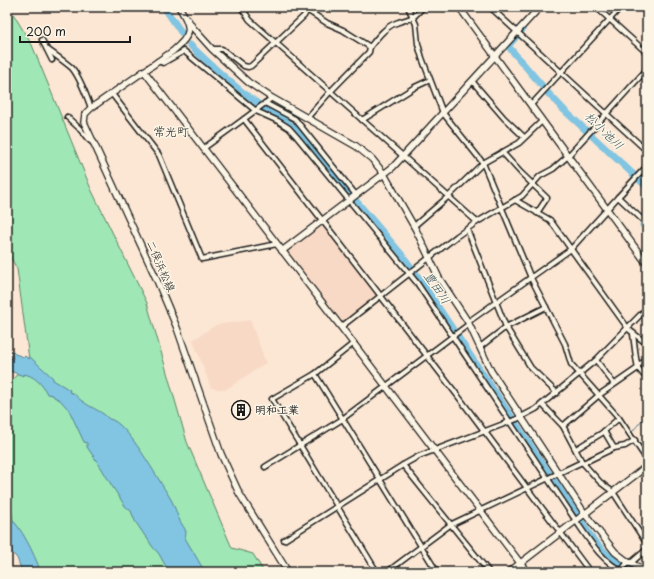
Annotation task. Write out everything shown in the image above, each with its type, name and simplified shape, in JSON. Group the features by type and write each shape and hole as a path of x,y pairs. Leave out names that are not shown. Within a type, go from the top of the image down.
{"street":[{"path":"179,7 193,28 212,49 248,82 272,98 364,152 372,159 384,174 414,226 439,278 468,323 491,371 519,418 556,474 584,515 608,545 627,564 647,571"},
{"path":"241,7 250,20 275,43 477,222"},
{"path":"300,7 309,8 327,23 343,30 370,47"},
{"path":"408,7 414,18 418,34 418,44 443,113 483,163 532,278 560,333 571,364 619,418 647,460"},
{"path":"307,118 369,52 370,47 379,36 396,23 414,18 423,7"},
{"path":"459,7 647,264"},
{"path":"490,7 647,151"},
{"path":"282,251 393,167 540,7"},
{"path":"596,7 647,53"},
{"path":"531,105 620,7"},
{"path":"212,49 222,49 244,66 248,67 304,16 309,8"},
{"path":"47,49 73,70 91,108 185,41 189,32 188,20"},
{"path":"42,40 52,60"},
{"path":"158,61 164,62 184,51 257,110 288,128 298,138 410,274 599,553 622,572 627,564 632,562 647,549"},
{"path":"342,327 467,229 503,208 526,192 540,176 568,156 647,69"},
{"path":"144,71 342,327 527,572"},
{"path":"362,120 430,80"},
{"path":"472,81 504,118 524,137"},
{"path":"112,94 159,155 202,259 277,244"},
{"path":"204,148 272,98"},
{"path":"265,104 295,119 356,195"},
{"name":"二俣浜松線","path":"91,108 85,114 84,122 156,278 177,328 221,454 239,493 288,572"},
{"path":"67,117 80,128 93,143"},
{"path":"244,119 426,355 590,572"},
{"path":"414,226 449,196 483,163 519,143 542,121"},
{"path":"502,152 547,198 537,212"},
{"path":"266,467 299,445 343,419 496,302 571,249 647,166"},
{"path":"618,197 645,222"},
{"path":"515,200 550,220 627,328 646,343"},
{"path":"467,229 506,327 531,368 557,393"},
{"path":"480,348 506,327 546,307"},
{"path":"284,540 419,456 436,451 519,418 536,409 596,360 647,308"},
{"path":"633,334 638,366 647,379"},
{"path":"354,343 315,374 272,399 377,572"},
{"path":"596,360 614,384"},
{"path":"563,426 599,395 647,360"},
{"path":"315,374 437,572"},
{"path":"542,404 563,426 583,463 600,482 613,492 647,544"},
{"path":"576,449 604,431 619,418"},
{"path":"604,431 614,448"},
{"path":"387,572 450,525 547,478 614,448 625,446 635,440"},
{"path":"403,465 489,572"},
{"path":"510,572 647,466"}],"shaded area":[{"path":"322,225 377,295 342,324 286,252"},
{"path":"250,320 266,363 225,390 211,388 193,340 216,325"}],"green space":[{"path":"7,7 9,7 32,45 91,189 147,303 187,442 232,548 253,554 264,572 39,572 13,520 7,483 7,387 29,359 17,269 7,251"}],"water":[{"path":"12,351 15,354 25,356 29,359 30,357 53,378 53,380 70,390 69,392 109,419 116,422 124,429 142,452 171,499 186,531 185,538 205,572 169,572 159,554 135,521 131,511 125,506 87,447 87,443 84,442 69,410 60,400 53,395 47,394 41,384 31,376 23,374 23,376 7,370 7,359 13,358 11,353"},
{"path":"7,514 23,534 41,572 22,572 17,558 12,553 11,546 7,541"}],"waterway":[{"name":"豊田川","path":"164,7 181,32"},
{"name":"松小池川","path":"522,30 508,46 544,88"},
{"name":"豊田川","path":"190,45 236,87 294,128 402,255 594,541 621,566 632,572"},
{"name":"松小池川","path":"546,91 564,110 647,187"},
{"name":"松小池川","path":"647,220 643,225 647,228"},
{"path":"645,453 632,432 647,414"}],"place":[{"name":"明和工業","path":"241,410"}],"district":[{"name":"常光町","path":"171,132"}]}
